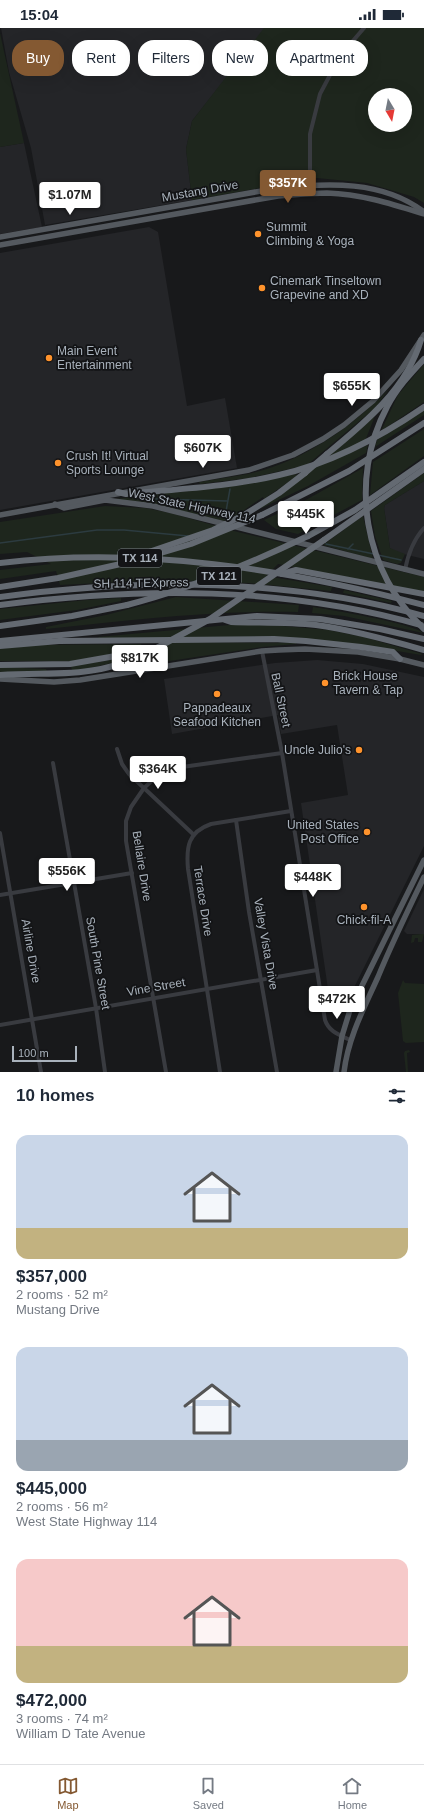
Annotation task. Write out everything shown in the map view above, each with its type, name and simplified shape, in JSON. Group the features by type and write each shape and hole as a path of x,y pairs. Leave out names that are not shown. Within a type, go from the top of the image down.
{"highway":[{"path":"134,561 143,554 213,530 244,515 279,493 305,473 376,410 391,392 417,355 423,338"},
{"path":"424,359 401,385 376,430 370,453 365,492 371,539 381,567 399,600 424,629"},
{"path":"118,492 126,494 239,483 294,471 336,457 365,444 401,423 424,407"},
{"path":"0,587 58,578 134,561 197,542 262,515 348,470 424,423"},
{"name":"TX 121","path":"0,626 72,616 127,605 187,588 308,536 355,510 424,462"},
{"path":"0,675 62,674 96,670 125,662 153,650 210,619 424,469"},
{"name":"TX 114","path":"0,563 80,558 166,559 220,564 366,590 424,605"},
{"path":"280,574 296,570 424,594"},
{"name":"SH 114 TEXpress","path":"0,597 95,587 158,584 213,585 330,596 385,606 424,616"},
{"name":"SH 114 TEXpress","path":"0,605 112,594 154,592 230,594 334,606 424,626"},
{"path":"0,640 257,616 320,619 380,629 424,639"},
{"path":"222,619 231,622 289,623 318,626 355,632 424,650"},
{"path":"0,646 59,641 274,639 361,647 393,652 400,659"},
{"path":"0,665 70,664 153,650"}],"main road":[{"name":"Mustang Drive","path":"0,237 278,188 310,185 334,184 362,187 389,193 413,204 424,213"},
{"name":"Mustang Drive","path":"0,245 278,196 329,193 385,202 424,213"},
{"path":"193,203 194,211"},
{"path":"55,504 249,470 293,455 323,439 344,425 373,400 401,370 423,338"},
{"name":"West State Highway 114","path":"0,515 55,504 64,508 105,500 153,506 424,574"},
{"path":"0,679 46,682 80,680 262,651 305,649 334,650 400,659 424,665"},
{"path":"416,662 424,660"},
{"path":"336,1072 342,1036 353,1003 424,860"},
{"path":"344,1072 350,1040 387,953 423,878 416,876"},
{"path":"394,923 401,926"}],"street":[{"path":"310,194 310,134 320,94 340,56 364,28"},
{"path":"405,570 410,550 417,535 424,528"},
{"name":"Ball Street","path":"262,651 282,753 326,1022 331,1030 350,1040"},
{"path":"117,749 125,768 194,835 204,826 291,811"},
{"name":"Bellaire Drive","path":"166,1072 126,841 126,821 131,808 144,788 158,775 172,769 282,753"},
{"name":"South Pine Street","path":"54,763 96,1008 105,1072"},
{"name":"Valley Vista Drive","path":"236,820 277,1072"},
{"name":"Airline Drive","path":"0,834 41,1072"},
{"name":"Terrace Drive","path":"194,835 188,842 188,869 208,988 220,1072"},
{"path":"0,895 132,873"},
{"name":"Vine Street","path":"0,1025 317,970"}],"shaded area":[{"path":"1,28 265,29 256,40 212,40 212,76 228,76 192,121 186,149 192,200 45,225 31,148 9,72"},
{"path":"264,28 424,28 424,203 414,197 367,183 317,178 192,200 186,149 192,121 227,76 268,76 268,40 255,40"},
{"path":"0,33 24,143 0,147"},
{"path":"24,143 42,227 0,234 0,147"},
{"path":"149,227 158,232 187,406 225,398 237,468 0,510 0,253"},
{"path":"424,364 424,402 381,431 398,395"},
{"path":"389,389 375,408 307,465 250,478 200,484 199,482 248,474 268,469 288,461 324,442 342,430"},
{"path":"424,410 424,415 375,447 377,440"},
{"path":"375,416 365,441 327,458"},
{"path":"424,429 424,456 370,495 373,462"},
{"path":"368,445 366,453 308,486 262,508 261,507 316,467"},
{"path":"363,468 362,500 298,534 276,529 264,520 304,501"},
{"path":"424,473 424,481 385,505 384,508 390,548 405,554 401,563 397,564 383,560 375,536 371,511"},
{"path":"296,474 297,476 264,499 263,497 240,513 224,521 148,503 114,499 240,485"},
{"path":"424,481 424,559 395,552 390,548 384,508 385,505"},
{"path":"105,506 145,508 170,513 238,532 424,577 424,592 278,564 266,576 332,587 331,591 248,583 160,580 60,585 56,571 0,579 0,570 51,564 27,552 0,554 0,522"},
{"path":"363,516 373,559 323,545"},
{"path":"344,590 392,601 391,603 343,593"},
{"path":"176,597 299,605 298,612 203,614 46,629 46,627 106,615"},
{"path":"121,598 121,601 77,610 0,620 0,609"},
{"path":"313,607 389,621 416,629 423,633 344,616 312,613"},
{"path":"261,624 328,630 364,637 422,654 355,644 98,637 229,625"},
{"path":"162,642 296,644 262,647 163,662"},
{"path":"141,644 142,646 119,653 72,661 0,661 0,649 34,645"},
{"path":"123,658 124,660 83,670 72,671 71,666"},
{"path":"317,660 363,664 424,677 424,846 340,1016 333,1015 331,1010 301,803 348,795 337,725 281,734 278,715 172,734 164,679 275,663"},
{"path":"0,667 46,669 47,671 0,672"},
{"path":"424,889 424,934 407,934 404,931"},
{"path":"424,934 422,942 418,942 418,938 415,938 414,942 411,943 412,935"},
{"path":"403,980 405,983 424,984 424,1042 406,1043 403,1041 398,993"},
{"path":"409,1050 410,1052 407,1053 408,1072 406,1072 404,1053 405,1051"}],"waterway":[{"path":"225,517 230,489"},
{"path":"156,499 227,501"},
{"path":"0,543 97,530 124,530 188,536"},
{"path":"326,544 374,554"},
{"path":"348,549 353,544"},
{"path":"378,555 401,560"}],"place":[{"name":"Summit Climbing & Yoga","path":"258,234"},
{"name":"Cinemark Tinseltown Grapevine and XD","path":"262,288"},
{"name":"Main Event Entertainment","path":"49,358"},
{"name":"Crush It! Virtual Sports Lounge","path":"58,463"},
{"name":"Brick House Tavern & Tap","path":"325,683"},
{"name":"Pappadeaux Seafood Kitchen","path":"217,694"},
{"name":"Uncle Julio's","path":"359,750"},
{"name":"United States Post Office","path":"367,832"},
{"name":"Chick-fil-A","path":"364,907"}]}
